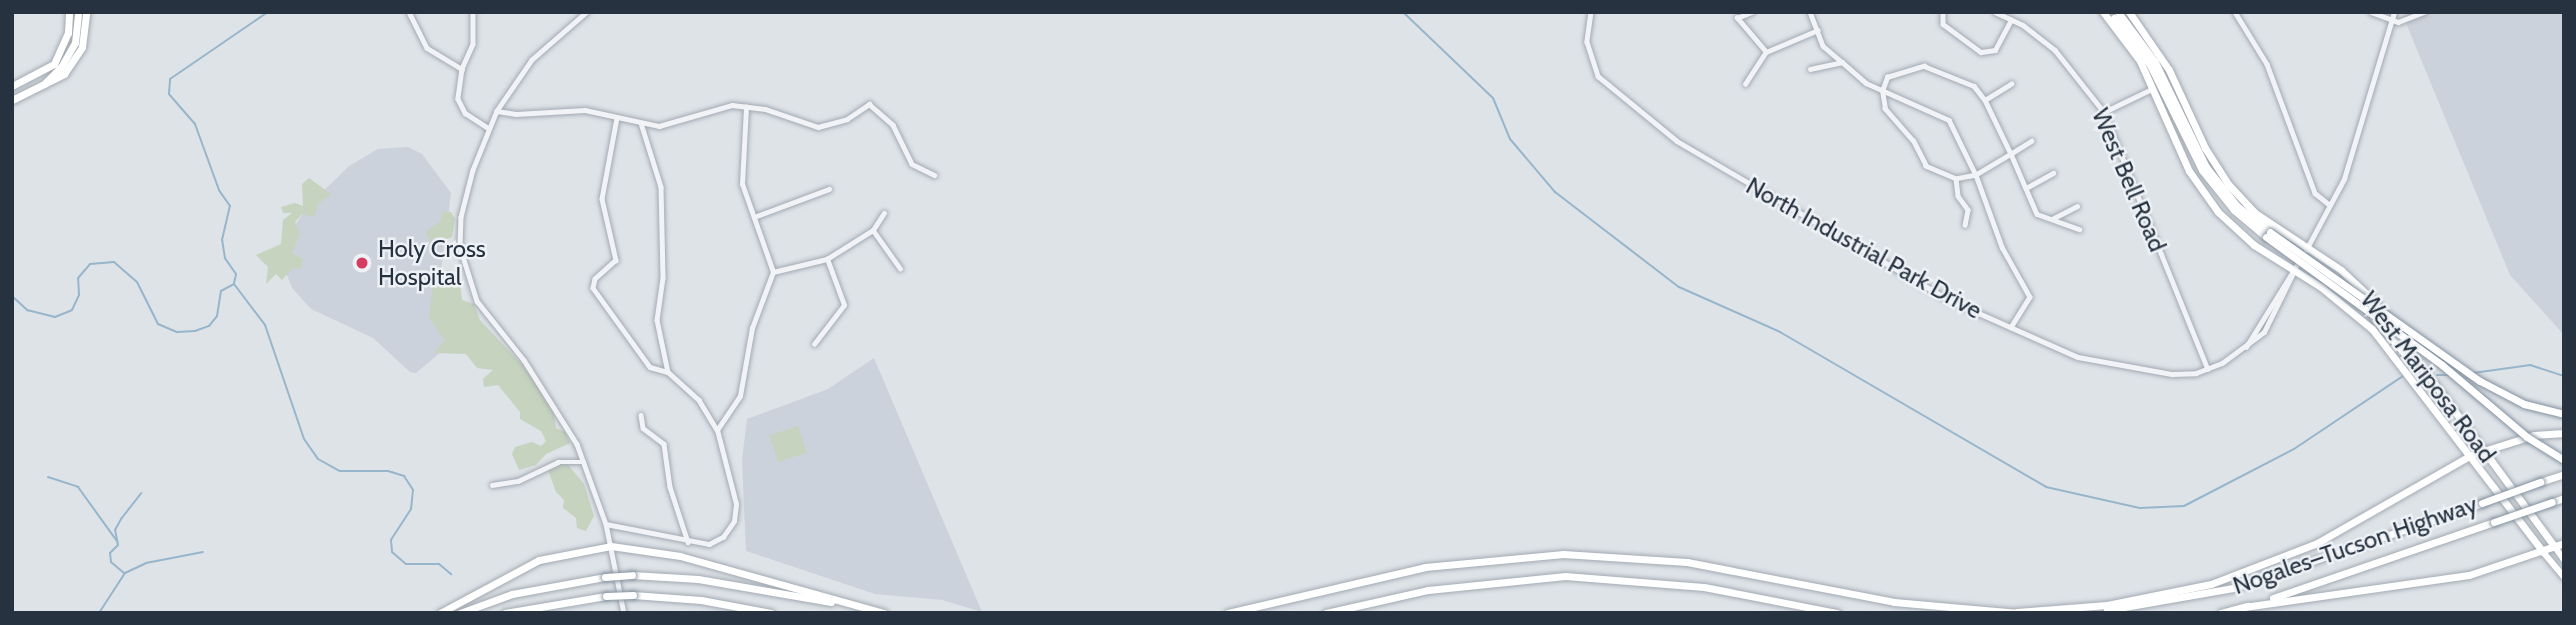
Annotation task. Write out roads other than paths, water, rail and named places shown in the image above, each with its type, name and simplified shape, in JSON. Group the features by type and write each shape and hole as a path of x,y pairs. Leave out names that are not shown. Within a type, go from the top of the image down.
{"highway":[{"path":"12,86 47,71 63,50 70,12"},
{"path":"31,93 47,82 75,43 82,12"},
{"path":"12,100 50,85 74,62 87,28 82,12"},
{"name":"West Mariposa Road","path":"2103,12 2133,51 2203,192 2242,236 2296,269 2358,316 2436,387 2555,547"},
{"path":"2108,12 2149,62 2202,170 2234,210 2442,365 2527,437 2564,460"},
{"path":"2118,12 2155,62 2206,167 2237,206 2268,235 2480,381 2524,404 2564,414"},
{"name":"West Mariposa Road","path":"2129,12 2169,71 2219,172 2255,213 2364,290 2440,413 2543,552"},
{"path":"2296,269 2310,265 2353,298 2404,356"},
{"path":"1997,612 2107,605 2223,580 2317,543 2471,455 2519,438 2564,433"},
{"name":"Nogales–Tucson Highway","path":"2059,613 2144,606 2233,588 2564,474"},
{"name":"Nogales–Tucson Highway","path":"2221,613 2564,498"},
{"path":"2244,607 2469,575 2564,543"},
{"path":"440,613 539,560 611,546 680,556 884,613"},
{"path":"1228,613 1425,567 1563,554 1686,562 1894,602 2020,613"},
{"path":"460,613 525,591 632,575 710,580 884,613"},
{"path":"1326,613 1428,590 1565,576 1704,587 1837,613"},
{"path":"505,613 606,596 634,595 701,600 771,613"}],"main road":[{"name":"West Mariposa Road","path":"2555,547 2564,560"},
{"name":"West Mariposa Road","path":"2543,552 2564,577"}],"street":[{"path":"409,12 427,48 462,69"},
{"path":"473,12 472,44 462,69 459,105 488,128"},
{"path":"587,12 533,60 488,128 461,217 462,265 477,301 524,360 584,462 606,524 624,613"},
{"name":"North Industrial Park Drive","path":"1591,12 1587,42 1598,76 1691,151 1947,299 2011,328 2098,362 2172,374 2208,369 2234,357 2255,342 2344,179 2394,12"},
{"path":"1752,12 1737,18 1766,52"},
{"path":"1810,12 1823,46 1842,62 1882,91 1949,120 1976,175 2002,247 2030,297 2011,328"},
{"path":"1943,12 1943,24 1981,52 1995,51 2011,20"},
{"name":"West Bell Road","path":"1995,12 2055,50 2104,112 2208,369"},
{"path":"2235,12 2267,64 2315,193 2330,205"},
{"path":"2371,12 2390,22 2424,12"},
{"path":"1745,84 1766,52 1818,30"},
{"path":"1810,69 1842,62"},
{"path":"2032,141 2011,154 1976,175 1955,179 1926,166 1913,141 1885,109 1882,91 1887,77 1924,66 1974,86 1985,100 2011,154 2037,214 2079,229"},
{"path":"1985,100 2011,84"},
{"path":"2104,112 2153,89"},
{"path":"497,111 516,114 568,109 641,123 667,125 718,107 747,107 818,127 839,123 872,104 893,124 912,163 935,176"},
{"path":"718,430 740,396 752,328 774,272 742,184 747,107"},
{"path":"606,524 688,542 716,542 734,522 736,504 718,430 699,400 668,372 650,367 593,288 595,279 616,260 603,199 617,118"},
{"path":"641,123 661,187 663,278 657,320 668,372"},
{"path":"2026,188 2053,173"},
{"path":"1955,179 1958,195 1968,210 1965,225"},
{"path":"754,218 830,188"},
{"path":"2052,219 2077,206"},
{"path":"774,272 827,259 873,230 884,213"},
{"path":"873,230 900,268"},
{"path":"814,344 844,305 827,259"},
{"path":"641,415 643,428 664,444 670,486 688,542"},
{"path":"492,485 518,481 564,460 584,462"}],"waterway":[{"path":"234,283 236,274 225,258 222,240 230,206 219,190 195,124 169,94 170,79 268,12"},
{"path":"1403,12 1493,98 1510,139 1555,192 1679,287 1780,332 2046,487 2140,508 2184,506 2294,449 2403,376"},
{"path":"12,296 27,310 55,317 72,310 79,295 78,278 90,264 114,262 137,282 158,324 177,332 195,331 209,326 217,316 221,291 234,284 265,325 304,439 318,459 340,471 388,471 404,476 413,490 411,509 391,540 392,552 406,564 439,564 451,574"},
{"path":"2473,373 2530,365 2564,376"},
{"path":"2437,375 2450,375"},
{"path":"48,477 78,487 117,541"},
{"path":"124,573 111,562 110,553 118,545 115,530 141,493"},
{"path":"99,613 125,573 146,563 203,552"}],"place":[{"name":"Holy Cross Hospital","path":"362,263"}]}
